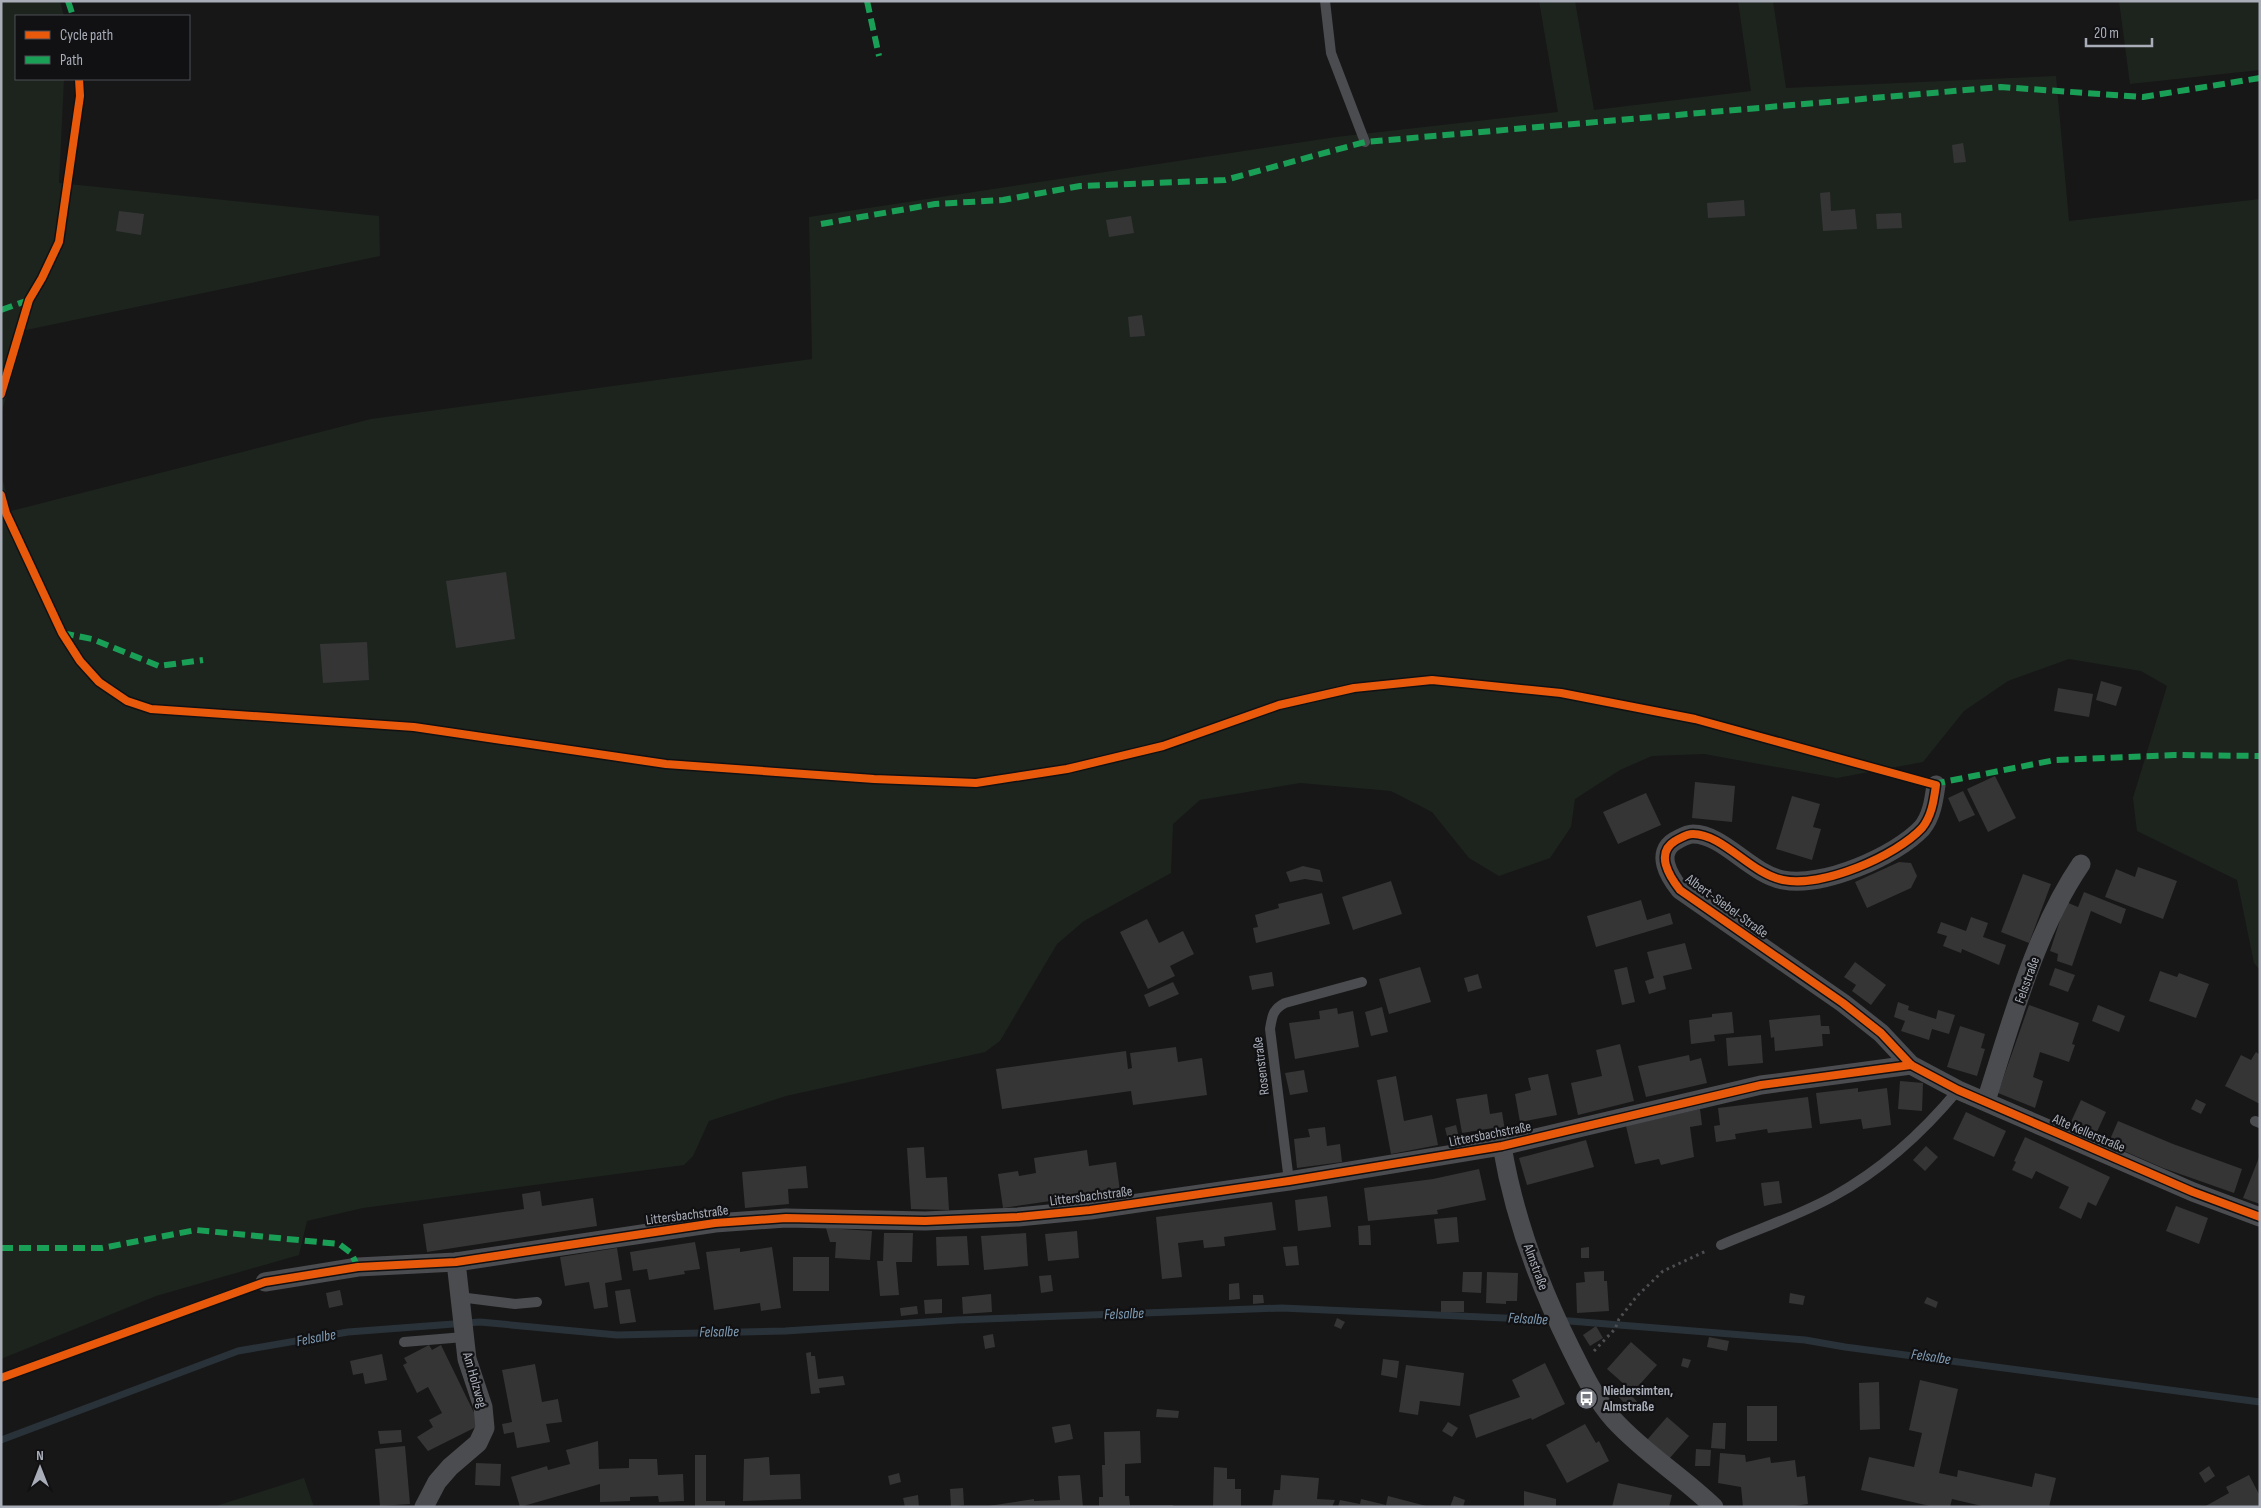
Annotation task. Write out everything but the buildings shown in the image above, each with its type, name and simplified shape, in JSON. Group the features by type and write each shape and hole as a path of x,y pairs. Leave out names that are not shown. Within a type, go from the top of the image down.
{"street":[{"name":"Albert-Siebel-Straße","path":"1911,1065 1881,1033 1843,1003 1680,890 1668,872 1664,861 1666,851 1672,843 1685,835 1693,834 1716,842 1765,874 1783,880 1800,882 1821,878 1853,868 1905,842 1922,827 1930,815 1936,785"},
{"name":"Felsstraße","path":"1986,1101 2035,958 2059,902 2081,864"},
{"name":"Alte Kellerstraße","path":"1911,1065 1958,1090 2193,1192 2260,1217"},
{"name":"Littersbachstraße","path":"265,1282 358,1267 456,1262 716,1223 786,1218 925,1221 1018,1217 1090,1210 1289,1181 1502,1146 1761,1085 1911,1065"},
{"name":"Almstraße","path":"1502,1146 1511,1192 1521,1227 1552,1309 1579,1366 1612,1418 1632,1439 1714,1507"},
{"name":"Am Holzweg","path":"424,1507 437,1482 478,1442 485,1428 483,1407 467,1358 456,1262"}],"lane":[{"path":"1325,1 1331,53 1365,142"},
{"name":"Rosenstraße","path":"1289,1181 1270,1029 1272,1016 1276,1008 1285,1003 1362,982"},
{"path":"1721,1245 1811,1207 1857,1182 1879,1167 1931,1120 1958,1090"},
{"path":"1,1378 265,1282"},
{"path":"460,1302 514,1304 537,1302"},
{"path":"404,1342 463,1335"}],"path":[{"path":"1579,1366 1615,1329 1619,1320 1637,1296 1663,1271 1721,1245"}],"shaded area":[{"path":"1,1 60,1 64,15 15,15 15,80 64,80 59,183 379,216 380,256 26,330 1,414"},
{"path":"1539,1 1575,1 1594,110 1751,91 1738,1 1773,1 1786,88 2056,76 2069,221 2260,199 2260,970 2254,963 2237,880 2137,831 2133,798 2167,686 2141,671 2069,659 2008,681 1964,711 1923,762 1837,778 1704,754 1652,756 1620,770 1575,799 1571,827 1550,858 1499,876 1469,858 1432,812 1391,791 1300,783 1200,800 1173,824 1171,873 1084,921 1057,944 1000,1041 985,1052 786,1096 709,1121 693,1156 684,1165 363,1208 307,1221 299,1255 156,1296 1,1359 1,474 11,511 371,419 812,359 809,217 1336,137 1558,112"},
{"path":"2119,1 2260,1 2260,70 2130,84"},
{"path":"304,1478 314,1507 213,1507"}],"waterway":[{"name":"Felsalbe","path":"1,1440 238,1351 348,1332 480,1322 617,1335 785,1331 957,1320 1282,1308 1570,1321 1805,1340 1845,1347 2260,1402"}],"marked path":[{"path":"68,1 73,15"},
{"path":"867,1 879,56"},
{"path":"821,224 935,204 1003,200 1080,186 1225,180 1365,142 2001,87 2143,97 2260,78"},
{"path":"1,310 29,300"},
{"path":"62,633 92,639 159,666 203,660"},
{"path":"1933,784 2055,760 2174,755 2260,756"},
{"path":"1,1248 102,1248 196,1230 339,1244 351,1253 358,1267"}],"cycle path":[{"path":"1,394 29,300 59,242 80,96 79,80"},
{"path":"1,495 6,513 62,633 80,661 99,682 127,701 151,709 414,727 666,764 874,779 976,783 1067,769 1163,746 1279,705 1354,688 1432,680 1561,693 1695,719 1936,785 1930,813 1922,828 1895,849 1857,868 1818,879 1783,880 1760,870 1715,840 1693,834 1684,836 1669,846 1665,858 1668,872 1680,890 1843,1003 1881,1033 1911,1065 1958,1090 2193,1192 2260,1217"},
{"path":"1,1378 265,1282 358,1267 456,1262 715,1223 786,1218 925,1221 1018,1217 1090,1210 1289,1181 1502,1146 1761,1085 1911,1065"}],"place":[{"name":"Niedersimten, Almstraße","path":"1587,1398"}]}
